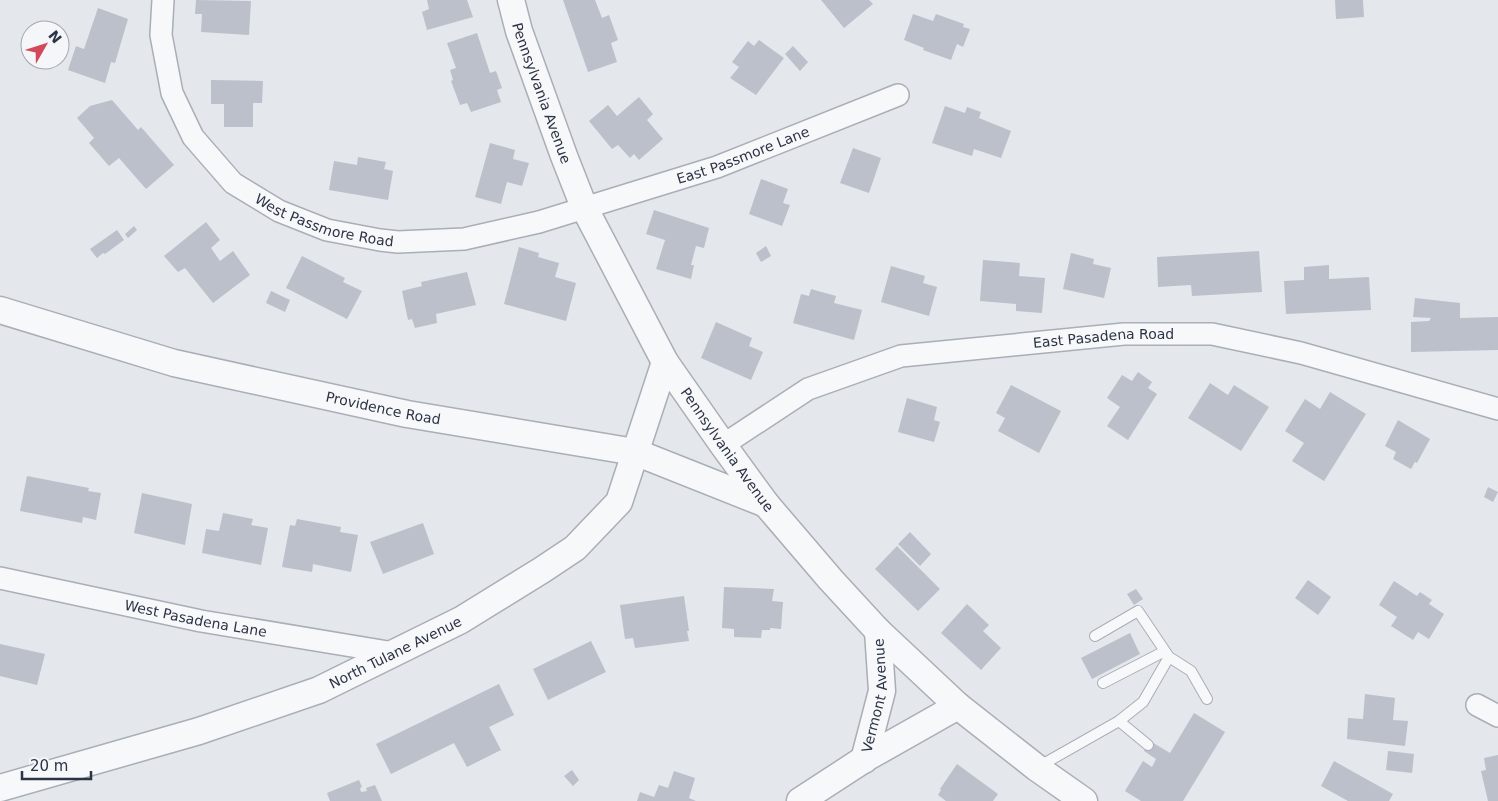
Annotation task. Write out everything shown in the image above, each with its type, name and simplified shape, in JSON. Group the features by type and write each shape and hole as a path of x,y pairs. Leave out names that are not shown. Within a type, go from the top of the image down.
{"street":[{"name":"West Passmore Road","path":"163,0 161,35 172,93 193,137 233,183 279,212 327,230 398,242 464,239 539,222 584,207"},
{"name":"Pennsylvania Avenue","path":"511,0 520,32 584,207 666,362 723,445 766,504 831,580 878,631 958,706 1037,768 1084,801"},
{"name":"East Passmore Lane","path":"584,207 718,167 898,95"},
{"name":"Providence Road","path":"0,310 174,363 407,414 635,452 766,504"},
{"name":"East Pasadena Road","path":"723,445 808,389 901,356 1124,334 1212,334 1301,353 1498,409"},
{"name":"North Tulane Avenue","path":"0,788 198,731 319,690 461,620 506,593 575,548 619,502 666,362"},
{"name":"West Pasadena Lane","path":"0,578 201,621 394,653"},
{"name":"Vermont Avenue","path":"864,760 882,691 878,631"},
{"path":"1478,705 1498,716"},
{"name":"Vermont Avenue","path":"800,801 864,760 958,706"}],"lane":[{"path":"1095,636 1138,611 1167,654 1191,671 1207,699"},
{"path":"1103,682 1167,654"},
{"path":"1037,768 1119,721 1143,702 1167,654"},
{"path":"1119,721 1148,745"}],"building":[{"path":"196,0 251,1 249,35 201,32 202,14 195,14"},
{"path":"427,0 467,0 473,17 427,30 422,12 429,9"},
{"path":"563,0 595,0 602,18 609,15 618,40 611,43 617,62 588,72"},
{"path":"821,0 869,0 873,4 844,28"},
{"path":"1335,0 1363,0 1364,17 1336,19"},
{"path":"98,8 128,19 115,63 111,62 105,83 68,70 70,70 76,46 84,49"},
{"path":"913,14 933,21 936,14 964,24 963,27 970,29 963,47 957,44 951,60 923,50 924,48 904,40"},
{"path":"477,33 490,73 496,71 502,88 497,90 501,102 471,112 467,103 460,105 451,81 453,80 450,70 456,68 447,43"},
{"path":"759,40 784,58 756,95 730,78 739,67 732,62 748,41 754,46"},
{"path":"793,46 808,62 800,71 785,54"},
{"path":"211,80 263,81 262,103 253,103 253,127 224,127 224,104 211,104"},
{"path":"639,97 653,114 647,120 663,139 639,160 634,154 630,158 618,145 612,149 589,121 608,105 617,116"},
{"path":"112,100 138,130 141,127 174,165 146,189 119,158 109,166 89,143 94,138 77,118 90,106"},
{"path":"945,106 965,113 967,107 981,112 979,118 1011,131 1001,158 974,149 972,156 932,143"},
{"path":"490,143 515,150 513,159 529,163 522,186 507,182 501,204 475,197"},
{"path":"853,148 881,158 869,193 840,183"},
{"path":"358,157 386,162 384,169 393,171 388,200 329,190 334,161 357,165"},
{"path":"761,179 788,189 783,203 790,205 782,226 749,214"},
{"path":"654,210 709,228 704,248 696,246 691,265 694,265 691,279 656,269 665,240 646,234"},
{"path":"206,222 220,240 211,248 220,261 233,251 250,275 213,303 185,268 178,272 164,256"},
{"path":"134,226 137,230 128,238 125,234"},
{"path":"117,230 124,240 97,258 90,249"},
{"path":"766,246 771,256 761,262 756,253"},
{"path":"519,247 539,253 538,257 559,263 555,277 576,283 566,321 504,304"},
{"path":"1259,251 1262,292 1192,296 1191,285 1158,287 1157,257"},
{"path":"1071,253 1094,259 1093,264 1111,268 1104,298 1063,289"},
{"path":"302,256 345,278 343,282 362,291 347,319 286,288"},
{"path":"983,260 1020,263 1019,276 1045,278 1042,313 1016,311 1016,304 980,301"},
{"path":"1329,265 1329,279 1369,277 1371,310 1286,314 1284,281 1304,280 1304,267"},
{"path":"891,266 925,276 923,283 937,287 929,316 881,302"},
{"path":"467,272 476,305 436,314 437,323 415,328 412,319 408,320 402,291 422,286 421,282"},
{"path":"811,289 836,296 834,303 862,310 854,340 793,323 801,294 809,296"},
{"path":"271,291 290,300 285,312 266,303"},
{"path":"1415,298 1460,303 1460,318 1498,317 1498,350 1411,352 1411,322 1429,321 1431,318 1413,317"},
{"path":"716,322 752,338 749,346 763,352 751,380 701,358"},
{"path":"1138,372 1152,382 1148,388 1157,394 1128,440 1107,426 1120,407 1107,398 1122,375 1132,381"},
{"path":"1210,383 1228,395 1234,385 1269,407 1241,451 1188,418"},
{"path":"1011,385 1061,411 1039,453 998,431 1005,418 996,413"},
{"path":"1330,392 1366,414 1324,481 1292,461 1304,443 1285,431 1305,399 1320,409"},
{"path":"907,398 937,407 934,420 940,422 934,442 898,432"},
{"path":"1398,420 1430,439 1417,463 1415,462 1411,469 1393,459 1396,452 1385,446"},
{"path":"27,476 89,488 88,491 101,493 96,520 83,517 82,523 20,511"},
{"path":"1488,487 1498,492 1493,502 1484,497"},
{"path":"142,493 192,504 185,545 134,533"},
{"path":"223,513 253,519 251,525 268,528 261,565 202,553 206,529 219,531"},
{"path":"297,519 341,527 340,532 358,535 351,572 313,564 312,572 282,567 290,525 295,526"},
{"path":"423,523 434,554 383,574 370,542"},
{"path":"910,532 931,554 920,566 898,544"},
{"path":"897,546 940,589 918,611 875,569"},
{"path":"1308,580 1331,597 1318,615 1295,598"},
{"path":"1394,581 1417,596 1420,592 1432,600 1429,604 1444,614 1429,639 1418,632 1413,640 1391,626 1397,617 1379,605"},
{"path":"724,587 774,589 772,601 783,602 781,629 770,628 770,630 762,630 761,638 734,637 734,629 722,628"},
{"path":"1136,589 1143,599 1134,605 1127,594"},
{"path":"684,596 689,641 635,648 633,638 625,639 620,605"},
{"path":"967,604 989,625 983,631 1001,648 981,670 941,633"},
{"path":"1130,633 1140,654 1092,679 1081,658"},
{"path":"591,641 606,672 548,700 533,669"},
{"path":"0,644 45,654 37,685 0,676"},
{"path":"499,684 514,715 489,727 501,750 467,767 454,743 391,774 376,744"},
{"path":"1365,694 1395,698 1393,720 1408,721 1405,746 1347,739 1348,718 1363,719"},
{"path":"1194,713 1225,732 1183,801 1141,801 1125,791 1143,761 1152,767 1156,759 1144,751 1150,741 1170,753"},
{"path":"1388,751 1414,754 1412,773 1386,770"},
{"path":"1498,755 1498,801 1488,801 1481,771 1486,770 1484,758"},
{"path":"1334,761 1393,794 1389,801 1348,801 1321,786"},
{"path":"957,764 998,794 993,801 946,801 938,795"},
{"path":"572,770 579,780 573,786 564,776"},
{"path":"674,771 695,778 689,798 696,801 637,801 640,792 654,797 659,785 668,788"},
{"path":"359,780 362,787 360,788 361,792 367,791 366,788 375,785 382,801 330,801 327,793"}]}
